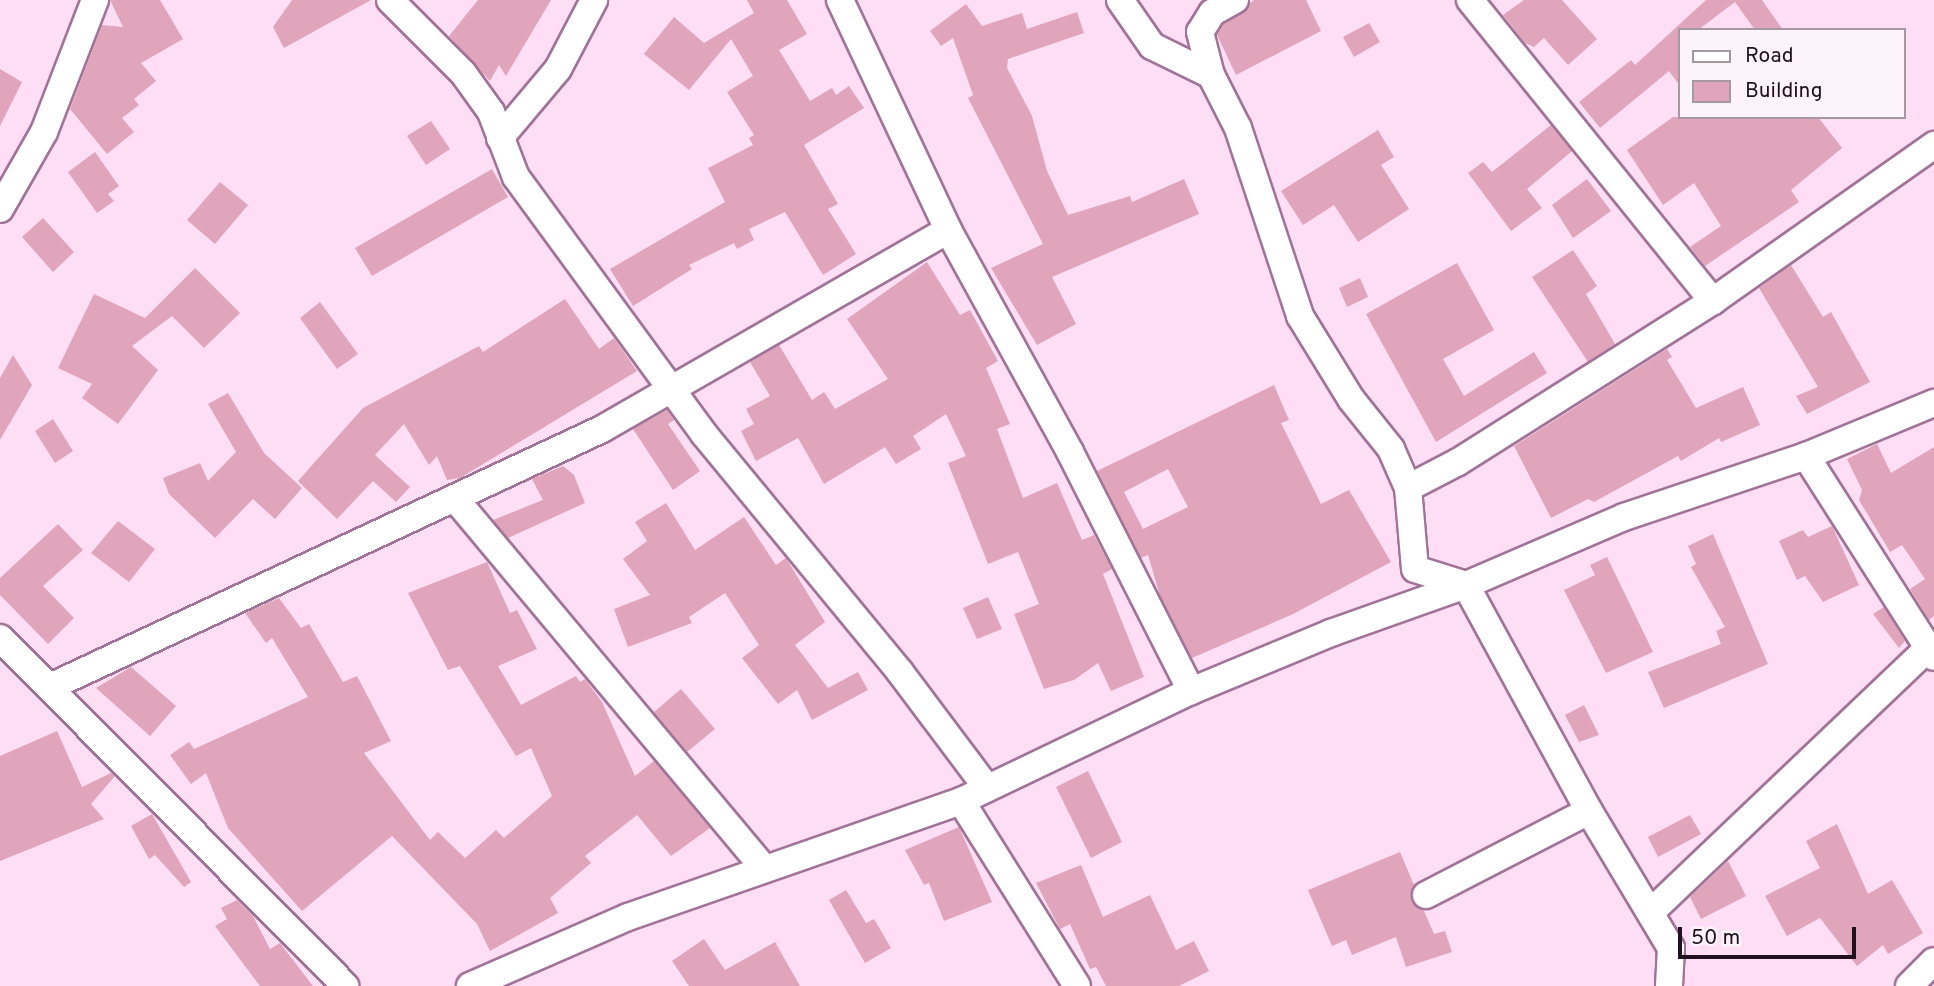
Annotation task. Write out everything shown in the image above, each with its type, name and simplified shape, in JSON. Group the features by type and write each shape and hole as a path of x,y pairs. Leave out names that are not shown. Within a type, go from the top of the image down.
{"street":[{"path":"0,209 44,132 95,0"},
{"path":"390,0 463,73 491,113 516,177 671,386 987,788"},
{"path":"500,138 558,69 594,0"},
{"path":"840,0 948,230 1070,452 1191,691"},
{"path":"1120,0 1152,46 1210,75"},
{"path":"1236,0 1212,13 1200,32 1210,75 1238,128 1300,316 1351,399 1391,449 1408,488 1415,569 1466,585 1589,811 1652,911 1671,948 1669,986"},
{"path":"1470,0 1713,301"},
{"path":"1408,488 1458,462 1713,301 1934,145"},
{"path":"50,687 175,625 457,500 602,429 671,386 948,230"},
{"path":"470,986 628,918 961,801 1191,691 1466,585 1624,517 1806,456 1934,402"},
{"path":"1652,911 1931,652 1806,456"},
{"path":"457,500 764,868"},
{"path":"0,638 345,986"},
{"path":"961,801 1077,986"},
{"path":"1426,895 1589,811"},
{"path":"1909,986 1934,961"}],"building":[{"path":"110,0 160,0 183,39 141,63 156,81 134,99 139,105 122,118 134,132 107,154 70,109 102,25 123,27"},
{"path":"292,0 371,0 284,48 273,27"},
{"path":"478,0 551,0 506,76 499,65 490,81 449,36"},
{"path":"747,0 787,0 807,34 779,50 810,101 832,88 836,95 849,86 864,108 804,145 838,204 828,209 856,254 823,275 785,212 749,229 754,240 737,249 734,243 689,265 692,269 633,306 610,269 725,202 708,168 753,145 749,138 754,135 727,92 753,76 731,39 689,90 644,54 674,17 704,43 754,13"},
{"path":"1254,0 1306,0 1321,31 1236,75 1217,35 1223,25"},
{"path":"1524,0 1562,0 1597,39 1568,65 1544,38 1534,47 1525,43 1503,15"},
{"path":"1706,0 1762,0 1782,28 1754,28 1735,2 1701,28 1678,28 1678,83 1669,71 1600,128 1579,102 1631,60 1635,65"},
{"path":"966,4 982,26 1022,13 1027,29 1077,12 1084,33 1008,59 1007,68 1032,116 1047,171 1068,215 1130,196 1132,202 1184,179 1199,214 1052,277 1076,324 1037,345 991,268 1043,244 968,98 973,95 953,38 941,46 930,31"},
{"path":"1369,23 1380,42 1354,57 1343,37"},
{"path":"0,69 22,82 0,126"},
{"path":"1673,117 1820,119 1842,148 1791,190 1799,202 1705,266 1690,247 1721,226 1694,183 1663,205 1627,150"},
{"path":"431,121 450,149 426,165 407,136"},
{"path":"1551,125 1572,151 1527,189 1542,208 1511,231 1468,173 1483,162 1492,172"},
{"path":"1378,130 1394,157 1381,165 1409,209 1358,242 1334,205 1303,225 1281,191"},
{"path":"95,152 119,186 108,194 114,201 97,213 68,172"},
{"path":"492,169 508,197 372,276 355,248"},
{"path":"1587,179 1611,211 1573,238 1552,205"},
{"path":"220,182 248,205 215,244 187,220"},
{"path":"43,218 74,252 53,272 22,237"},
{"path":"1573,250 1597,286 1586,294 1615,344 1588,362 1532,277"},
{"path":"927,262 960,315 970,310 998,361 986,368 1010,424 997,429 1023,498 1057,483 1082,540 1094,535 1112,569 1103,574 1144,677 1111,691 1098,663 1074,680 1044,689 1014,614 1039,604 1018,552 988,564 948,463 966,456 946,414 913,436 921,449 896,464 885,447 824,484 798,438 756,461 741,431 754,424 746,409 770,396 750,362 779,345 812,400 824,392 835,409 888,379 847,319"},
{"path":"1457,263 1494,330 1443,359 1464,396 1534,352 1547,373 1436,442 1366,314"},
{"path":"1791,265 1823,317 1831,312 1870,382 1807,414 1796,396 1818,387 1759,288"},
{"path":"195,268 240,313 204,348 172,316 132,346 158,370 118,424 82,398 92,384 58,368 94,294 145,318"},
{"path":"1360,278 1368,297 1347,307 1339,288"},
{"path":"565,299 599,349 614,338 637,371 460,478 447,480 437,456 429,465 404,424 375,455 410,487 396,502 373,481 337,519 298,481 363,408 479,346 483,352"},
{"path":"320,302 358,354 337,369 300,318"},
{"path":"1667,349 1672,357 1667,360 1696,408 1743,387 1760,425 1721,442 1719,438 1681,461 1678,456 1594,502 1588,499 1551,518 1514,446"},
{"path":"13,355 32,385 0,440 0,378"},
{"path":"1274,385 1289,420 1281,423 1321,504 1349,490 1391,562 1293,614 1192,658 1160,596 1148,555 1141,558 1097,471","holes":["1168,469 1188,507 1143,529 1124,492"]},
{"path":"228,393 264,453 302,488 275,519 253,499 215,538 169,494 163,478 200,463 208,481 236,452 208,404"},
{"path":"667,410 674,420 668,424 700,471 673,490 633,429"},
{"path":"53,419 73,451 55,463 35,431"},
{"path":"1877,444 1891,473 1934,447 1934,616 1929,620 1910,589 1925,579 1902,545 1890,552 1859,500 1862,490 1847,459"},
{"path":"563,466 574,475 585,503 508,538 493,520 543,500 532,479"},
{"path":"666,503 695,550 744,517 776,565 786,558 825,622 795,645 828,688 858,672 868,690 812,720 797,690 778,704 742,658 759,645 725,593 689,617 692,623 628,647 614,609 650,595 623,559 647,541 635,522"},
{"path":"118,521 155,549 129,582 91,553"},
{"path":"58,524 83,550 43,586 74,618 48,644 0,595 0,578"},
{"path":"1832,526 1859,585 1823,602 1805,576 1797,580 1779,541 1803,530 1808,537"},
{"path":"1713,534 1768,664 1664,708 1648,672 1721,644 1716,631 1725,627 1691,567 1696,564 1688,546"},
{"path":"1607,557 1653,652 1606,673 1564,590 1595,575 1590,565"},
{"path":"487,562 510,613 517,610 537,649 498,666 521,705 576,676 580,682 585,679 602,702 635,776 654,761 710,828 671,856 637,815 585,856 591,863 550,898 558,913 490,951 477,924 392,836 302,911 228,828 206,773 191,784 170,755 189,742 194,749 308,697 272,638 266,643 245,613 279,598 301,628 309,624 343,682 357,676 391,741 364,753 430,840 438,832 465,858 496,830 504,838 552,796 531,748 516,756 460,666 448,670 408,593"},
{"path":"988,597 1002,629 977,639 963,608"},
{"path":"1884,607 1905,641 1899,648 1873,614"},
{"path":"131,667 176,706 150,736 96,688"},
{"path":"681,689 715,729 687,752 654,712"},
{"path":"1584,705 1599,735 1579,742 1565,715"},
{"path":"57,731 82,787 111,773 115,776 91,804 104,819 0,861 0,756"},
{"path":"1088,771 1122,842 1091,858 1056,787"},
{"path":"152,814 191,882 184,887 155,855 149,859 131,826"},
{"path":"1690,815 1701,834 1658,857 1648,837"},
{"path":"1837,824 1868,894 1892,880 1923,933 1888,954 1883,945 1857,966 1820,918 1787,936 1765,896 1820,868 1806,841"},
{"path":"959,827 992,902 944,921 929,883 924,885 905,850"},
{"path":"1400,852 1414,885 1412,902 1424,911 1434,934 1445,931 1452,952 1406,967 1396,937 1352,955 1346,940 1332,946 1308,890"},
{"path":"1728,861 1746,896 1701,919 1690,897"},
{"path":"1081,865 1103,917 1150,895 1176,950 1194,941 1209,971 1179,986 1106,986 1096,967 1090,969 1070,924 1060,929 1036,883"},
{"path":"846,890 866,923 874,919 891,948 865,963 829,900"},
{"path":"237,900 253,916 270,949 280,943 313,986 260,986 215,926 227,919 221,908"},
{"path":"704,939 725,970 775,942 800,986 689,986 672,961"}]}
